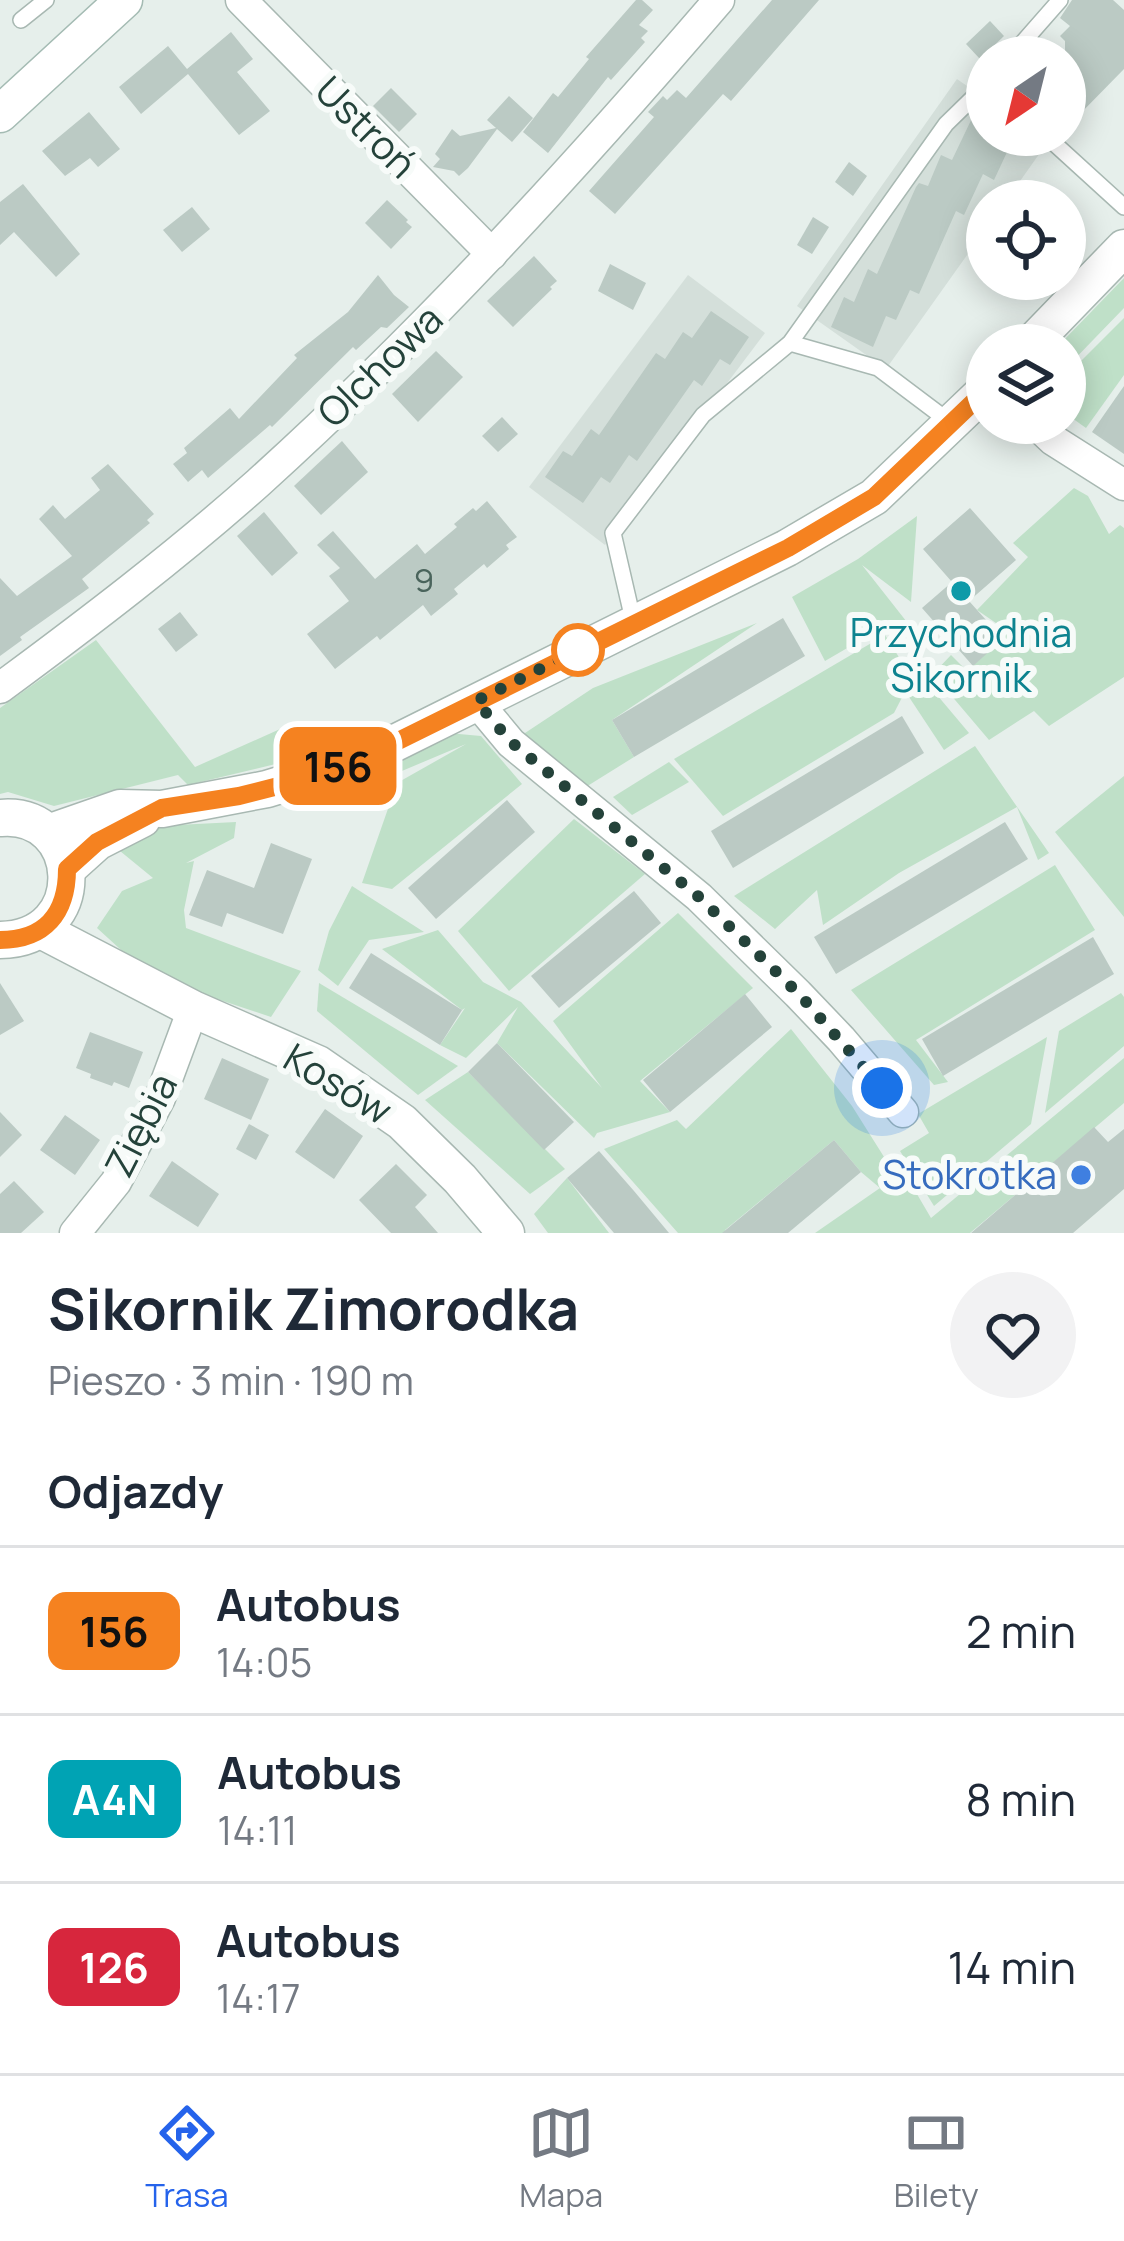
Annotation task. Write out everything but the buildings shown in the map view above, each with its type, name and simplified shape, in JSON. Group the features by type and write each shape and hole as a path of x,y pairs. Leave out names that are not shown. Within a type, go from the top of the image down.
{"street":[{"path":"0,114 124,0"},
{"name":"Ustroń","path":"241,0 492,254"},
{"name":"Olchowa","path":"0,688 68,640 256,484 410,338 492,254 719,0"},
{"path":"1050,324 1124,248"},
{"path":"0,818 30,822 48,833 120,808 162,808 239,796 308,777 394,743 788,548 874,497 966,410"},
{"path":"1059,444 1124,485"},
{"path":"476,701 511,742 706,904 841,1039 903,1112"},
{"path":"0,940 14,940 56,902 97,842 162,808"},
{"name":"Kosów","path":"48,833 57,844 56,902 136,980 318,1064 403,1122 506,1233"},
{"name":"Ziębia","path":"75,1233 116,1182 160,1098 193,1010"}],"lane":[{"path":"22,20 46,0"},
{"path":"1028,36 1060,0"},
{"path":"634,625 613,533 703,415 790,343 946,124 966,104"},
{"path":"1068,156 1124,208"},
{"path":"790,343 878,368 952,424"}],"shaded area":[{"path":"957,79 966,85 966,156 1038,156 1021,180 966,180 966,257 886,369 797,306"},
{"path":"688,275 765,333 605,545 529,487"}],"green space":[{"path":"1124,278 1124,308 1086,347 1086,324 1079,324"},
{"path":"1124,318 1124,375 1086,428 1086,356"},
{"path":"1074,488 1088,496 1109,534 1120,525 1124,528 1124,677 1049,726 1034,711 989,740 933,674 951,655 967,671 1009,632 977,610 1028,557 1013,543"},
{"path":"917,516 911,602 862,565 910,626 895,637 885,626 825,661 792,597 858,559"},
{"path":"757,623 612,720 634,757 581,790 522,735 593,688"},
{"path":"885,635 912,678 894,713 723,816 674,759"},
{"path":"96,640 195,767 289,725 309,756 188,785 178,775 54,806 8,792 0,794 0,708"},
{"path":"932,689 969,733 944,750 909,697"},
{"path":"448,733 481,736 522,784 392,889 362,883 397,783 466,744 352,792 351,779"},
{"path":"975,746 1049,853 1038,860 1017,807 899,873 823,925 817,890 775,929 734,896"},
{"path":"669,762 689,782 632,815 613,797"},
{"path":"1124,776 1124,917 1055,832"},
{"path":"574,819 645,874 509,991 458,931"},
{"path":"236,822 234,838 186,863 194,861 184,910 186,928 301,971 271,1017 208,996 131,959 97,928 122,891 153,878 109,842 157,826"},
{"path":"1055,865 1095,930 916,1040 948,1082 934,1085 851,990"},
{"path":"352,886 424,932 369,940 338,986 318,970 329,931"},
{"path":"678,913 753,988 640,1081 670,1112 597,1133 594,1138 497,1043 518,1007 466,1058 440,1045 465,1008 382,949 438,930 483,982 521,1002 602,1088 553,1021"},
{"path":"319,983 458,1066 418,1095 317,1011"},
{"path":"1121,993 1124,1046 1045,1113 1059,1031"},
{"path":"791,1029 852,1106 896,1176 904,1172 931,1218 1124,1058 1124,1103 970,1233 815,1233 880,1188 834,1140 726,1233 678,1233 604,1149 677,1120 686,1129"},
{"path":"1047,1037 1031,1124 934,1206 900,1151 929,1133 918,1114"},
{"path":"468,1072 565,1169 530,1194 425,1100"},
{"path":"567,1178 609,1233 548,1233 534,1214"}],"bus line":[{"name":"156","path":"0,940 28,936 49,923 67,888 67,869 97,842 162,808 267,790 357,759 706,590 874,497 966,410"}],"place":[{"name":"Przychodnia Sikornik","path":"961,591"},
{"name":"Stokrotka","path":"1081,1175"}],"route":[{"path":"578,650 476,701 511,742 699,897 799,994 882,1088"}]}
